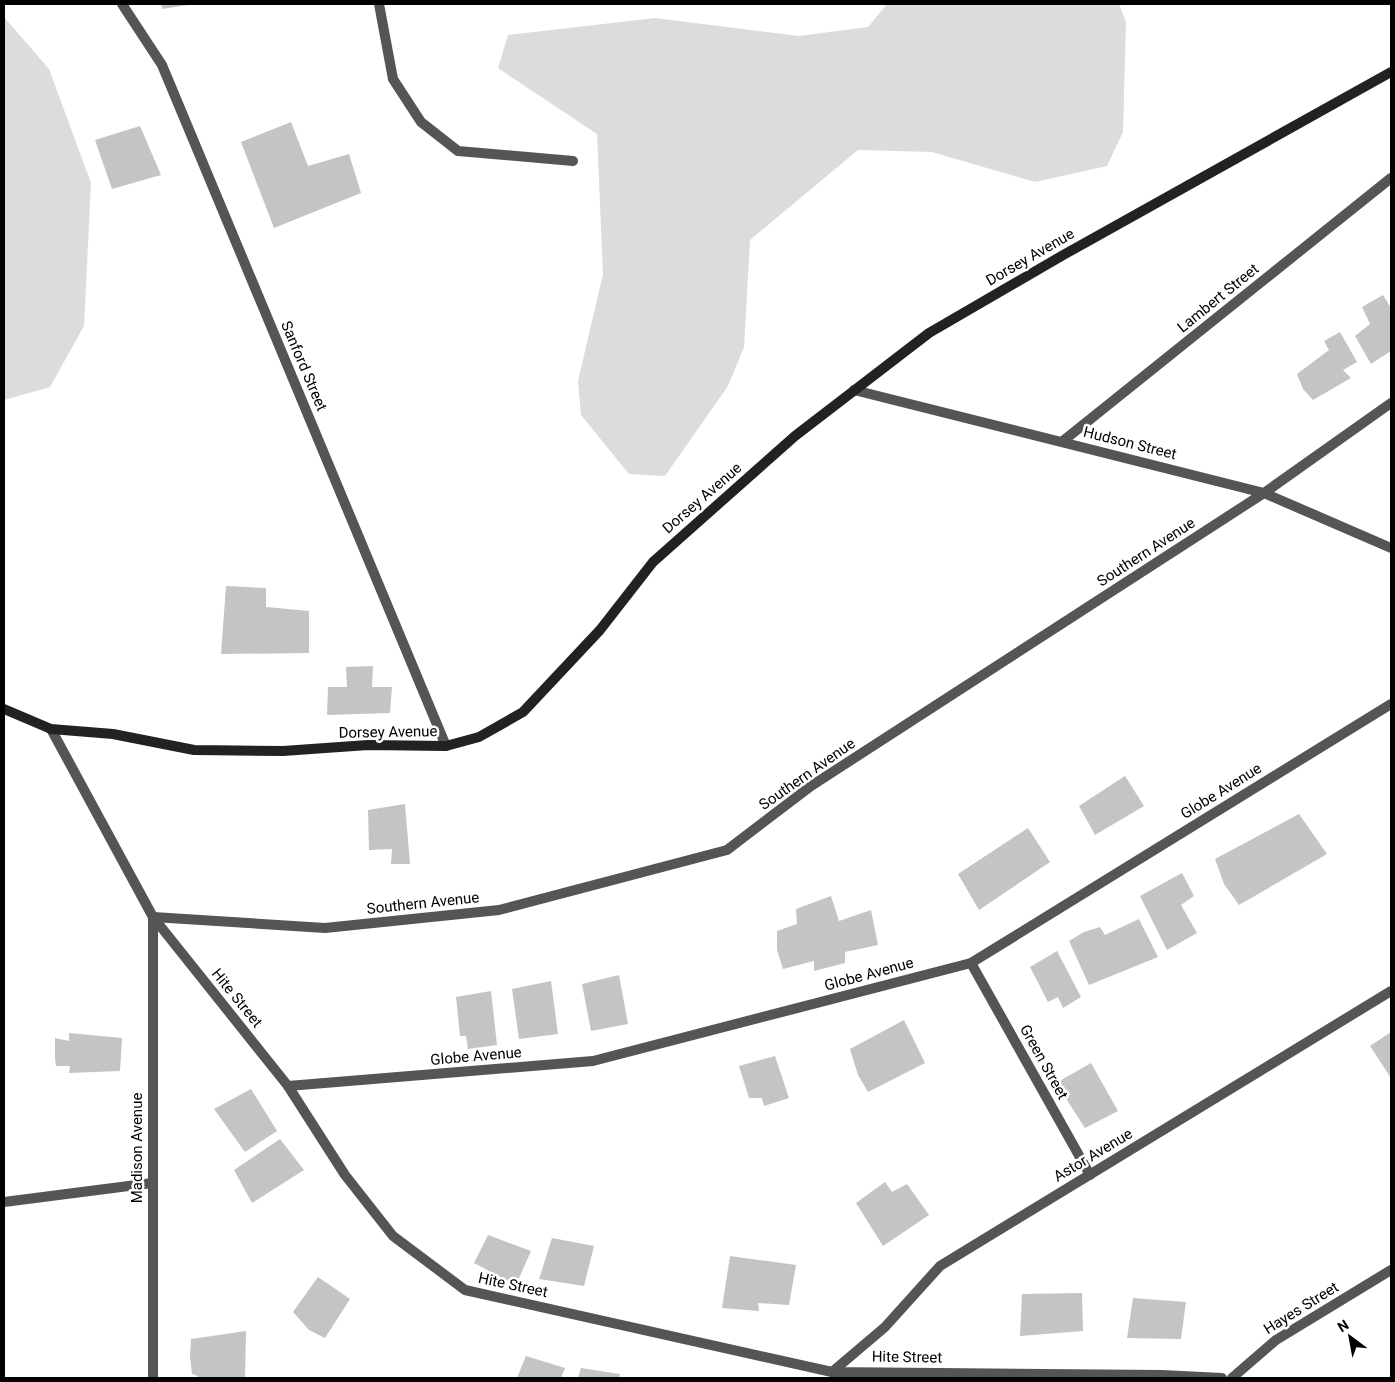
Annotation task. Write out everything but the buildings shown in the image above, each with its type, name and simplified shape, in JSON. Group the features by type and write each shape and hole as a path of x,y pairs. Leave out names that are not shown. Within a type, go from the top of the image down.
{"street":[{"name":"Sanford Street","path":"122,4 162,66 446,746"},
{"path":"379,4 393,79 421,122 458,151 573,161"},
{"name":"Dorsey Avenue","path":"4,709 51,729 113,734 194,750 283,751 368,745 446,746 479,737 523,712 600,630 653,562 795,436 929,332 1391,72"},
{"name":"Lambert Street","path":"1063,441 1391,178"},
{"name":"Hudson Street","path":"854,390 1264,493 1391,548"},
{"name":"Southern Avenue","path":"153,917 324,928 499,910 727,850 811,786 1264,493 1391,403"},
{"name":"Globe Avenue","path":"288,1086 594,1062 971,963 1391,704"},
{"name":"Hite Street","path":"51,729 153,917 288,1086 345,1175 393,1236 465,1290 832,1375 1162,1375 1222,1378"},
{"name":"Madison Avenue","path":"153,917 153,1378"},
{"name":"Green Street","path":"971,963 1090,1175"},
{"name":"Astor Avenue","path":"832,1375 885,1327 940,1266 1391,991"},
{"path":"4,1202 152,1183"},
{"name":"Hayes Street","path":"1232,1378 1276,1340 1391,1270"}],"shaded area":[{"path":"887,4 1119,4 1126,22 1123,132 1107,166 1035,182 932,152 858,150 750,240 744,347 728,386 665,476 629,474 581,415 578,381 603,274 597,134 498,68 508,35 655,18 799,36 868,27"},
{"path":"4,17 49,69 91,183 84,326 50,387 4,400"}]}
